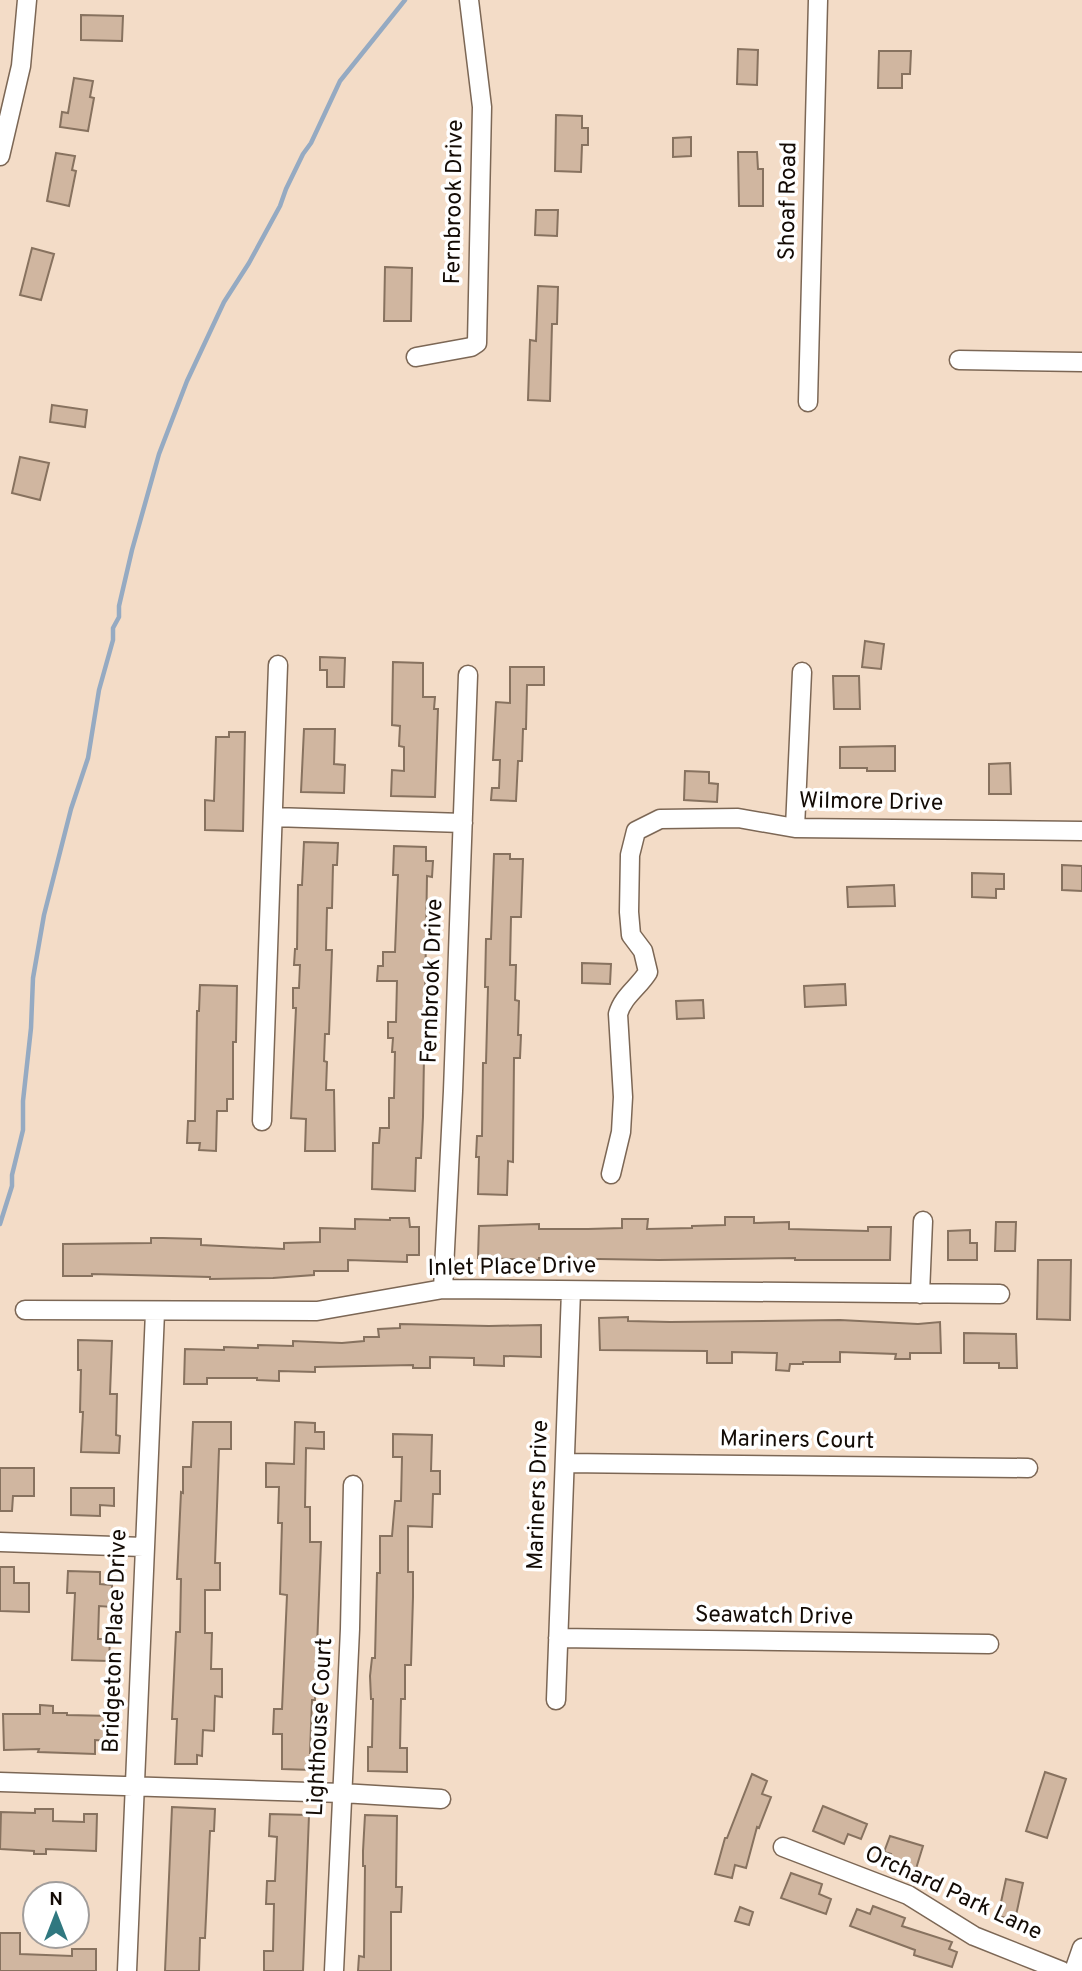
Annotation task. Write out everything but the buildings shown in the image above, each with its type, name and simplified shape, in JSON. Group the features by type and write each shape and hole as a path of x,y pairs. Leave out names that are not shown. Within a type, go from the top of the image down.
{"street":[{"path":"0,156 21,65 27,0"},
{"name":"Fernbrook Drive","path":"416,357 471,348 477,343 482,107 469,0"},
{"name":"Shoaf Road","path":"808,402 818,0"},
{"path":"959,360 1082,362"},
{"path":"261,1121 278,665"},
{"path":"794,828 802,672"},
{"name":"Fernbrook Drive","path":"443,1289 468,675"},
{"path":"273,817 463,823"},
{"name":"Wilmore Drive","path":"611,1174 621,1132 618,1014 621,1004 648,972 643,951 631,935 629,912 630,855 636,831 660,819 738,818 794,828 1082,831"},
{"path":"920,1294 923,1221"},
{"name":"Inlet Place Drive","path":"25,1310 317,1311 443,1289 1000,1294"},
{"name":"Mariners Drive","path":"556,1700 571,1291"},
{"name":"Bridgeton Place Drive","path":"127,1971 155,1312"},
{"name":"Mariners Court","path":"565,1463 1028,1468"},
{"name":"Lighthouse Court","path":"334,1971 350,1629 353,1485"},
{"path":"0,1542 144,1547"},
{"name":"Seawatch Drive","path":"558,1637 989,1644"},
{"path":"0,1782 342,1793 441,1799"},
{"name":"Orchard Park Lane","path":"783,1847 908,1895 974,1936 1062,1971"},
{"path":"1073,1971 1082,1948"}],"waterway":[{"path":"0,1224 12,1186 12,1175 23,1130 33,978 44,915 71,809 88,758 99,690 113,640 113,628 119,617 132,550 159,454 187,381 224,302 280,206 340,81 405,0"}]}
